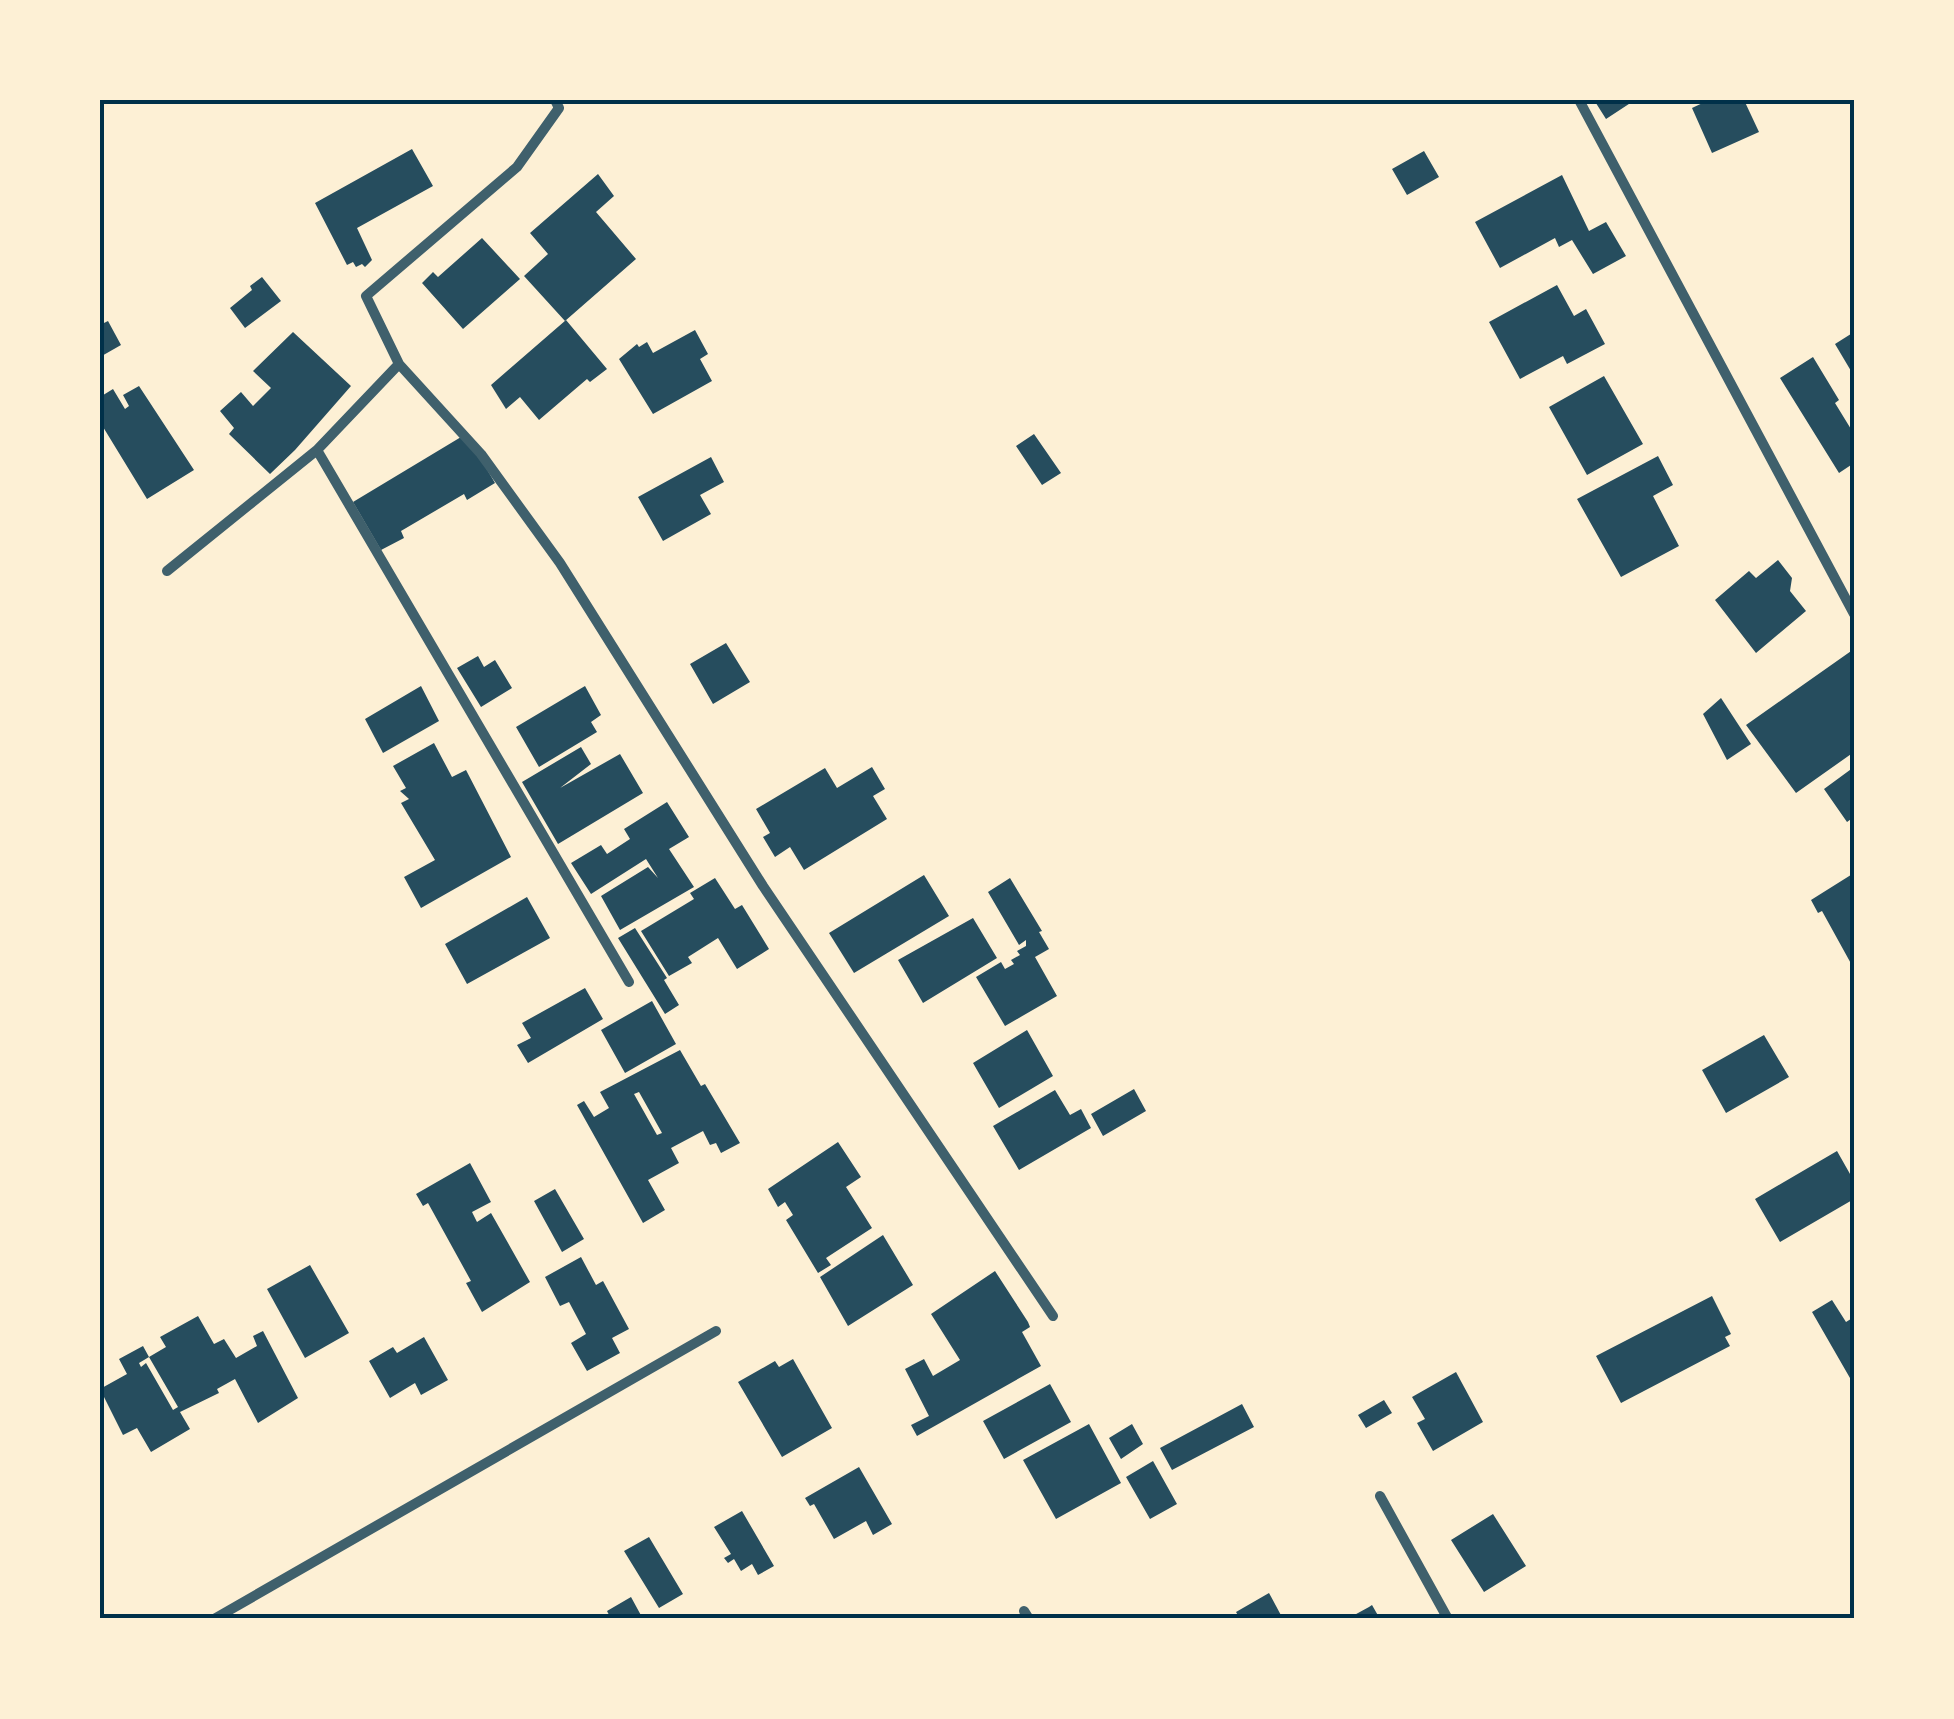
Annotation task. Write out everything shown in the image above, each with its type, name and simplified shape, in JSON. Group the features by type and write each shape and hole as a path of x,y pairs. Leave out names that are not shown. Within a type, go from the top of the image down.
{"street":[{"path":"555,100 559,108 517,167 366,296 399,364 482,454 560,563 763,886 1052,1316"},
{"path":"1579,100 1854,614"},
{"path":"167,571 317,450 399,364"},
{"path":"317,450 629,982"},
{"path":"214,1619 716,1331"},
{"path":"1380,1496 1448,1619"}],"building":[{"path":"1594,100 1635,100 1606,119"},
{"path":"1709,100 1744,100 1759,132 1712,153 1692,108"},
{"path":"412,149 433,186 357,228 372,260 365,267 356,267 353,262 347,265 315,203"},
{"path":"1424,151 1439,177 1407,195 1392,169"},
{"path":"598,174 614,196 596,212 636,259 565,321 524,276 548,254 530,233"},
{"path":"1562,175 1589,231 1606,222 1626,256 1593,274 1572,240 1559,247 1555,238 1500,268 1475,222"},
{"path":"482,238 520,279 463,329 422,283 433,272 438,277"},
{"path":"262,277 281,301 245,328 230,308"},
{"path":"1557,285 1574,316 1586,309 1605,344 1567,364 1563,356 1520,379 1489,322"},
{"path":"566,320 607,369 590,382 587,379 539,420 520,397 506,409 491,385"},
{"path":"108,321 121,345 100,357 100,325"},
{"path":"695,330 708,354 700,359 712,381 653,414 619,359 637,344 639,347 647,342 653,353"},
{"path":"293,332 351,386 270,474 229,434 234,428 220,411 241,392 253,406 271,388 253,371"},
{"path":"1854,332 1854,376 1835,344"},
{"path":"1813,357 1854,434 1854,463 1839,473 1780,378"},
{"path":"1604,376 1643,444 1587,475 1549,407"},
{"path":"139,386 194,470 147,499 100,422 100,397 113,389 125,409 129,406 123,395"},
{"path":"466,434 495,483 467,500 464,494 401,531 404,538 381,550 353,502"},
{"path":"1034,434 1061,473 1042,485 1016,446"},
{"path":"1658,456 1673,485 1653,496 1679,546 1621,577 1577,499"},
{"path":"711,457 724,482 700,495 711,514 663,541 638,497"},
{"path":"1778,560 1792,578 1790,591 1806,611 1756,653 1715,600 1749,571 1756,578"},
{"path":"726,643 750,682 713,704 690,664"},
{"path":"1854,649 1854,752 1796,793 1746,725"},
{"path":"478,656 484,667 495,660 512,688 481,707 457,668"},
{"path":"421,686 439,721 383,753 365,719"},
{"path":"585,686 601,715 591,722 597,732 539,767 516,727"},
{"path":"1721,698 1751,744 1727,760 1703,714"},
{"path":"434,743 452,777 466,770 511,857 421,908 404,877 435,860 401,803 409,799 400,791 406,788 393,766"},
{"path":"581,747 591,764 560,788 620,754 643,793 558,844 522,782"},
{"path":"872,767 885,789 873,796 887,819 804,870 790,847 775,857 763,837 770,833 756,809 825,768 837,788"},
{"path":"1854,767 1854,817 1847,822 1824,789"},
{"path":"667,802 689,837 669,849 694,887 620,930 601,896 648,867 658,878 646,859 591,894 571,863 601,845 607,854 630,839 624,829"},
{"path":"1854,873 1854,969 1822,911 1818,913 1811,900"},
{"path":"924,875 949,916 854,973 829,933"},
{"path":"715,878 735,909 742,905 769,949 737,969 718,938 688,957 692,963 669,976 641,931 694,899 690,893"},
{"path":"1010,878 1042,931 1039,932 1049,949 1035,957 1057,996 1005,1026 976,977 1001,962 1005,969 1014,964 1011,960 1020,955 1017,951 1026,946 1026,940 1019,945 988,892"},
{"path":"527,897 550,938 467,984 445,944"},
{"path":"973,918 997,958 923,1003 898,960"},
{"path":"635,928 679,1005 665,1014 618,938"},
{"path":"585,988 603,1019 528,1063 517,1045 531,1038 522,1023"},
{"path":"652,1001 676,1044 625,1073 601,1030"},
{"path":"1027,1030 1053,1076 999,1108 973,1063"},
{"path":"1764,1035 1789,1077 1726,1113 1702,1070"},
{"path":"680,1050 740,1143 721,1153 716,1143 710,1145 703,1131 671,1148 679,1163 648,1180 665,1210 643,1223 577,1105 584,1101 594,1117 609,1108 600,1092","holes":["639,1092 662,1133 657,1135 634,1094"]},
{"path":"1134,1089 1146,1111 1103,1136 1091,1114"},
{"path":"1055,1090 1070,1115 1081,1109 1091,1128 1019,1170 993,1126"},
{"path":"838,1142 861,1177 846,1187 872,1228 826,1258 831,1265 818,1273 786,1220 793,1215 785,1202 778,1207 768,1189"},
{"path":"1837,1151 1854,1181 1854,1199 1780,1242 1755,1199"},
{"path":"470,1163 491,1202 472,1212 477,1222 491,1213 530,1282 482,1312 466,1283 471,1281 428,1203 423,1206 416,1194"},
{"path":"555,1189 584,1239 562,1252 534,1201"},
{"path":"883,1235 913,1285 848,1326 820,1277"},
{"path":"581,1257 596,1285 603,1281 629,1329 612,1338 620,1353 587,1371 571,1343 586,1334 569,1302 560,1306 545,1277"},
{"path":"310,1265 349,1333 305,1358 267,1289"},
{"path":"995,1271 1028,1322 1030,1327 1022,1332 1041,1366 917,1436 911,1425 929,1416 905,1369 924,1359 933,1376 960,1360 931,1314"},
{"path":"1712,1296 1731,1334 1725,1337 1730,1346 1621,1403 1596,1356"},
{"path":"1832,1300 1846,1322 1854,1317 1854,1385 1812,1312"},
{"path":"198,1316 214,1344 224,1339 236,1358 257,1346 253,1336 263,1331 298,1398 258,1423 235,1379 217,1389 219,1393 180,1412 190,1429 151,1452 137,1428 123,1435 100,1389 127,1374 119,1359 143,1346 149,1357 166,1347 160,1337","holes":["149,1357 178,1407 173,1410 146,1363 141,1367 139,1363"]},
{"path":"424,1337 448,1380 421,1395 415,1383 390,1398 369,1361 393,1347 397,1353"},
{"path":"793,1359 832,1428 782,1457 738,1382 775,1361 779,1367"},
{"path":"1456,1372 1483,1422 1433,1451 1417,1423 1425,1419 1412,1397"},
{"path":"1050,1384 1071,1422 1004,1459 983,1421"},
{"path":"1384,1400 1392,1413 1366,1428 1358,1415"},
{"path":"1242,1404 1254,1427 1172,1470 1160,1448"},
{"path":"1089,1424 1121,1483 1056,1519 1023,1460"},
{"path":"1132,1424 1143,1444 1121,1459 1109,1438"},
{"path":"1153,1461 1177,1504 1150,1519 1126,1477"},
{"path":"859,1467 892,1524 873,1535 866,1521 834,1539 814,1504 810,1506 805,1498"},
{"path":"742,1511 774,1566 758,1575 752,1564 741,1571 734,1559 728,1563 724,1558 731,1554 714,1527"},
{"path":"1493,1514 1526,1566 1484,1592 1451,1540"},
{"path":"649,1537 683,1594 659,1608 624,1551"},
{"path":"1269,1593 1283,1619 1240,1619 1236,1612"},
{"path":"631,1597 643,1619 611,1619 607,1611"},
{"path":"1372,1605 1380,1619 1347,1619 1369,1607"}]}
